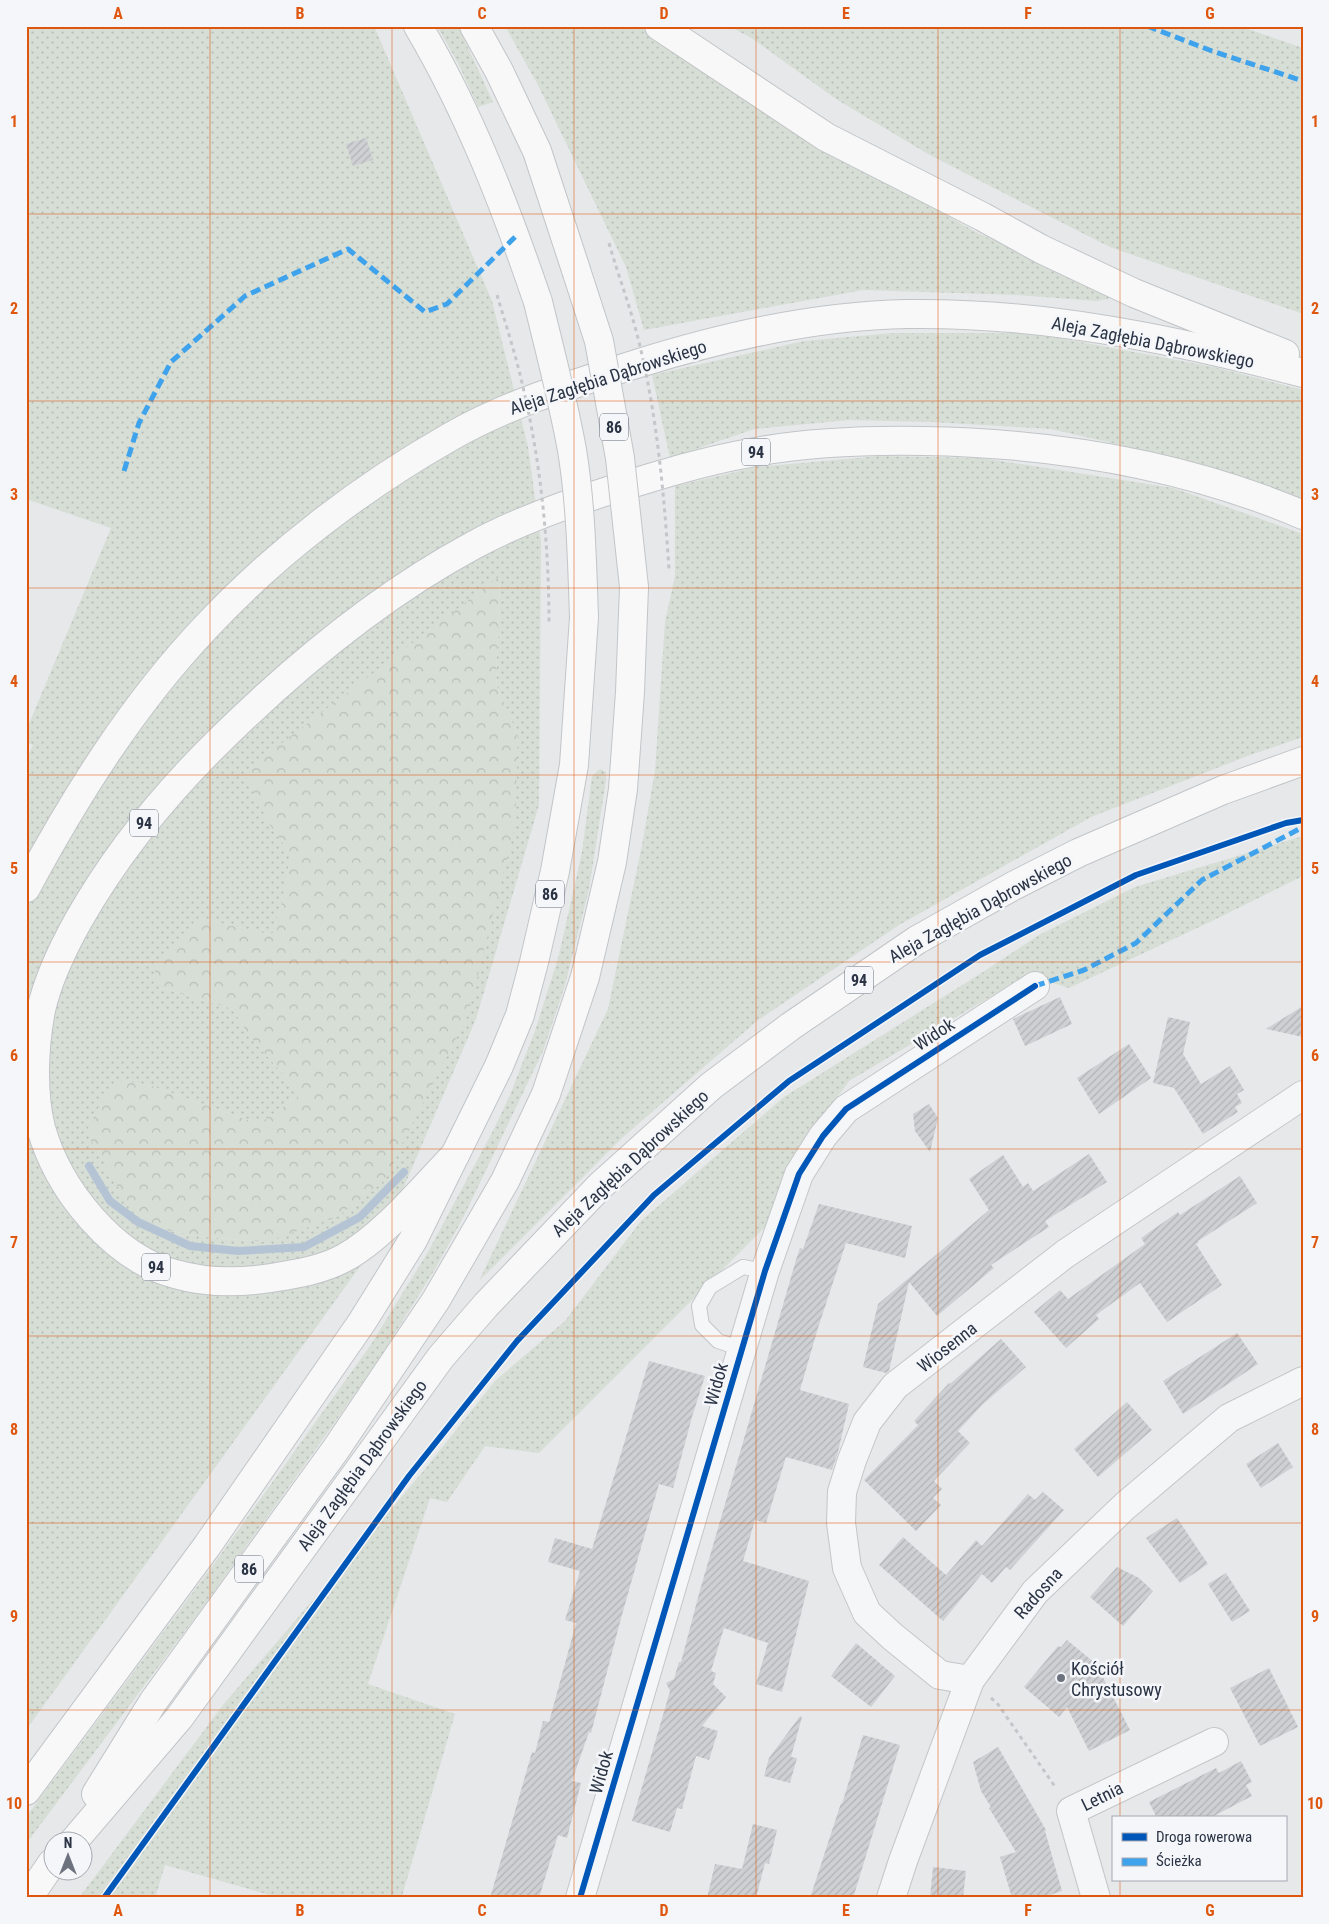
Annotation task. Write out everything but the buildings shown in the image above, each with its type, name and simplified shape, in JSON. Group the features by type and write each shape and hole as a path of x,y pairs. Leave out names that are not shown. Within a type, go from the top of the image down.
{"main road":[{"name":"86","path":"26,1791 212,1538 362,1322 413,1240 499,1066 520,1015 555,870 574,765 584,617 582,534 572,451 538,302 516,236 467,120 418,26"},
{"name":"86","path":"72,1832 153,1702 336,1449 436,1300 505,1181 546,1094 584,977 612,862 623,789 630,692 634,586 616,438 599,341 537,151 499,71 474,26"},
{"path":"659,26 826,137 983,217 1041,249 1134,293 1303,362"},
{"name":"Aleja Zagłębia Dąbrowskiego","path":"26,888 66,814 100,760 152,689 205,628 280,556 344,507 451,436 505,410 556,390 669,353 744,334 830,320 907,314 1033,319 1085,326 1155,338 1303,373"},
{"name":"94","path":"455,1155 379,1233 345,1258 316,1269 288,1276 251,1281 212,1281 172,1274 140,1260 112,1240 89,1217 67,1184 50,1154 40,1125 36,1088 35,1048 42,1006 53,973 68,938 114,862 148,816 180,779 265,696 381,602 474,545 525,520 579,500 706,462 753,452 825,443 937,442 1008,445 1065,452 1180,474 1262,498 1303,515"},
{"name":"Aleja Zagłębia Dąbrowskiego","path":"82,1832 179,1718 441,1358 486,1305 600,1186 711,1086 791,1026 917,940 1014,886 1078,853 1223,790 1303,762"},
{"path":"28,1898 42,1879"}],"street":[{"name":"Widok","path":"580,1898 765,1271 799,1174 823,1136 846,1109 1035,986"},
{"name":"Wiosenna","path":"970,1680 940,1675 893,1637 867,1613 847,1568 840,1523 842,1492 867,1422 895,1386 1065,1254 1303,1095"},
{"name":"Radosna","path":"891,1898 970,1680 1035,1592 1125,1506 1228,1418 1303,1381"},
{"name":"Letnia","path":"1096,1898 1071,1811 1214,1742"}],"lane":[{"path":"742,1349 718,1341 702,1325 699,1306 710,1287 743,1267 765,1271"}],"path":[{"path":"609,243 638,338 653,415 664,499 669,570"},
{"path":"497,295 523,387 534,448 546,550 548,624"},
{"path":"997,1703 1071,1811"}],"green space":[{"path":"26,26 374,26 492,301 528,447 541,542 539,805 476,1019 384,1233 26,1730 26,759 33,745 26,742 26,731 111,528 26,499","holes":["500,577 496,684 518,736 266,1242 206,1237 159,1229 123,1081 152,1086 259,1124 301,1094 249,1036 233,1009 158,987 198,918 272,935 282,902 291,854 269,824"]},
{"path":"437,26 458,26 493,102 478,107 458,63"},
{"path":"505,26 640,26 666,48 830,149 974,231 1110,295 1108,299 1096,301 1018,295 863,290 644,330 626,267 538,85"},
{"path":"729,26 1239,26 1303,48 1303,314 1110,247 928,154 836,99 753,39"},
{"path":"893,333 1032,333 1214,367 1303,390 1303,499 1229,473 1051,429 931,422 849,420 754,429 670,458 652,375 804,341"},
{"path":"880,456 982,458 1173,488 1303,534 1303,737 1250,755 1091,817 899,925 757,1021 623,1137 479,1281 608,1009 642,845 655,771 665,622 675,576 675,486 757,467"},
{"path":"500,576 496,684 518,736 515,826 468,1015 382,1183 337,1217 266,1242 206,1237 159,1229 128,1204 86,1132 107,1091 123,1081 152,1086 259,1124 301,1094 249,1036 233,1009 158,987 154,965 198,918 272,935 282,902 291,854 269,824 244,772"},
{"path":"600,769 606,772 606,780 589,889 565,985 543,1051 464,1216 435,1269 381,1356 333,1425 203,1607 26,1844 26,1817 219,1557 370,1346 428,1252 494,1129 510,1095 535,1031 559,955 582,852 592,776"},
{"path":"1303,836 1303,876 1069,988 1027,975 849,1081 796,1153 770,1222 539,1453 485,1446 447,1502 430,1498 368,1684 455,1714 402,1896 404,1898 280,1898 165,1865 155,1898 79,1898 223,1705 421,1474 495,1381 565,1321 641,1221 784,1097 1039,935 1135,887"}],"waterway":[{"path":"89,1166 110,1201 138,1222 190,1246 238,1251 304,1247 360,1217 404,1172"}],"marked path":[{"path":"1147,26 1212,51 1303,81"},
{"path":"124,471 139,423 171,362 245,296 348,249 425,312 447,304 516,236"},
{"path":"1035,986 1084,970 1136,943 1202,880 1303,827"}],"cycle path":[{"path":"104,1898 409,1476 517,1341 654,1195 789,1081 980,955 1136,875 1286,823 1303,820"},
{"path":"580,1898 765,1271 799,1174 823,1136 846,1109 1035,986"}],"place":[{"name":"Kościół Chrystusowy","path":"1061,1678"}]}
